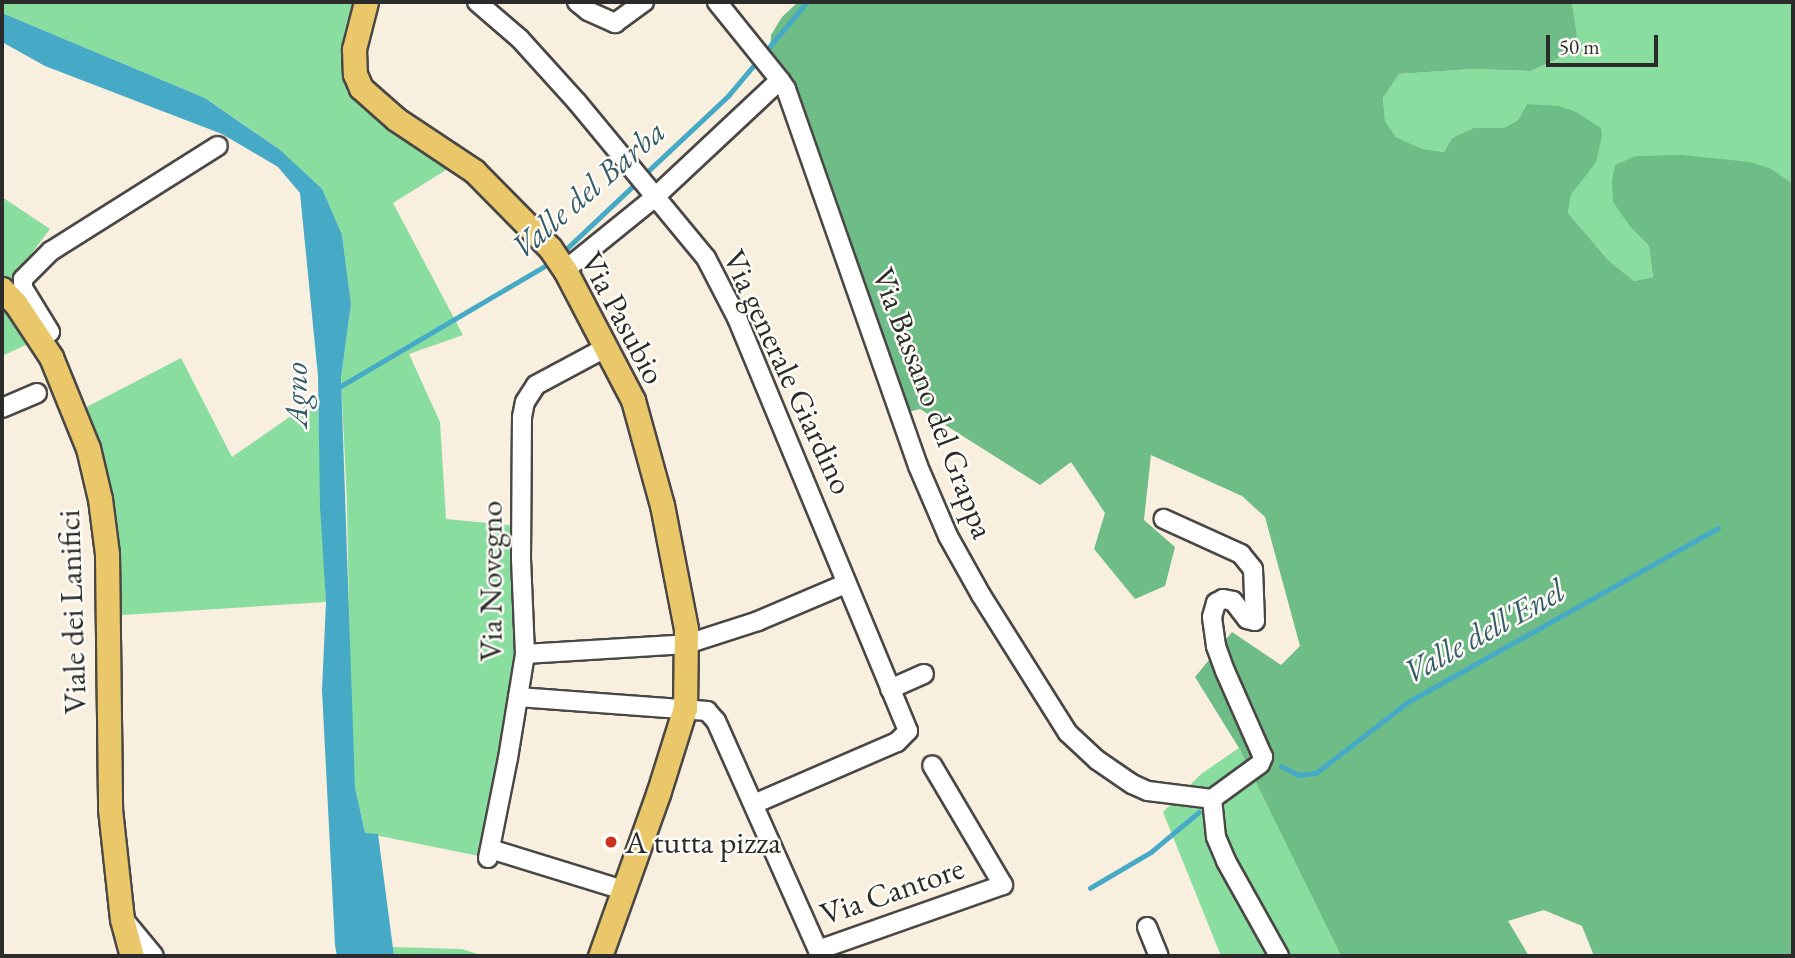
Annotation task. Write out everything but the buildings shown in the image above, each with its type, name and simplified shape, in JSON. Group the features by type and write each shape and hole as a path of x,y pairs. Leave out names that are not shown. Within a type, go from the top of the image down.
{"main road":[{"name":"Via Pasubio","path":"366,2 354,49 355,74 361,88 396,119 474,171 558,260 607,347 633,400 645,437 674,560 687,644 685,708 658,794 600,956"},
{"name":"Viale dei Lanifici","path":"2,289 40,337 79,421 100,499 107,554 110,809 122,919 132,956"}],"street":[{"name":"Via generale Giardino","path":"477,2 520,39 706,258 737,318 839,560 845,584"},
{"path":"577,2 587,11 615,23 644,2"},
{"name":"Via Bassano del Grappa","path":"717,2 786,89 918,466 948,536 981,594 1068,733 1097,760 1149,792 1212,799"},
{"path":"558,260 652,194 780,80"},
{"path":"40,337 50,332 23,288 23,279 51,251 218,146"},
{"name":"Via Novegno","path":"607,347 536,385 525,402 522,417 521,539 525,654 492,854 623,890"},
{"path":"2,408 37,393"},
{"path":"1164,519 1241,554 1253,569 1255,621 1247,619 1233,601 1223,599 1216,603 1212,617 1216,646 1225,671 1263,757 1260,764 1212,799 1216,837 1226,861 1279,956"},
{"path":"525,654 687,644 758,621 845,584 908,731 897,742 754,804"},
{"path":"890,688 924,674"},
{"path":"518,697 685,708"},
{"name":"Via Cantore","path":"685,708 707,711 716,721 754,804 811,953 1003,886 932,765"},
{"path":"122,919 154,956"},
{"path":"1147,928 1159,956"}],"green space":[{"path":"2,2 366,2 357,74 462,160 393,203 463,335 409,354 440,422 446,519 528,527 528,606 484,857 365,833 355,787 351,712 347,503 341,378 351,304 342,235 279,149 236,119 205,98 2,13"},
{"path":"798,2 1572,2 1577,35 1574,51 1531,71 1472,69 1399,74 1383,98 1385,121 1396,137 1423,149 1444,152 1452,138 1473,128 1504,128 1518,120 1527,104 1559,106 1576,112 1601,128 1602,136 1596,162 1571,195 1568,213 1608,260 1634,281 1653,277 1649,246 1631,228 1613,202 1612,181 1615,165 1636,156 1683,155 1750,162 1772,169 1793,184 1793,956 1594,956 1582,926 1544,910 1508,921 1529,956 1341,956 1239,748 1195,677 1232,632 1281,665 1300,646 1265,517 1242,496 1151,455 1144,520 1175,547 1165,586 1135,599 1094,549 1105,513 1071,462 1040,485 920,409 900,414 770,56 771,35 782,17"},
{"path":"1572,2 1793,2 1793,184 1772,169 1683,155 1631,228 1649,246 1653,277 1634,281 1608,260 1568,213 1571,195 1581,182 1527,104 1518,120 1504,128 1473,128 1452,138 1444,152 1423,149 1396,137 1385,121 1383,98 1399,74 1472,69 1531,71 1574,51 1577,35"},
{"path":"2,197 50,229 8,285 43,337 2,356"},
{"path":"181,358 232,457 318,397 326,602 107,616 77,412"},
{"path":"1239,748 1341,956 1221,956 1163,812 1201,774"},
{"path":"391,947 462,949 484,956 394,956"}],"water":[{"path":"2,13 205,98 279,149 322,189 342,235 351,304 341,378 355,787 365,833 378,834 394,956 337,956 335,945 322,690 326,602 320,507 318,376 300,193 278,167 222,134 45,66 2,42"}],"waterway":[{"name":"Valle del Barba","path":"765,52 807,2"},
{"name":"Valle del Barba","path":"645,174 728,96 759,59"},
{"name":"Valle del Barba","path":"561,254 636,183"},
{"name":"Valle del Barba","path":"336,389 552,262"},
{"name":"Valle dell'Enel","path":"1281,766 1299,775 1316,773 1408,702 1718,528"},
{"name":"Valle dell'Enel","path":"1090,888 1151,852 1199,812"}],"place":[{"name":"A tutta pizza","path":"611,842"}],"water label":[{"name":"Agno","path":"296,395"}]}
